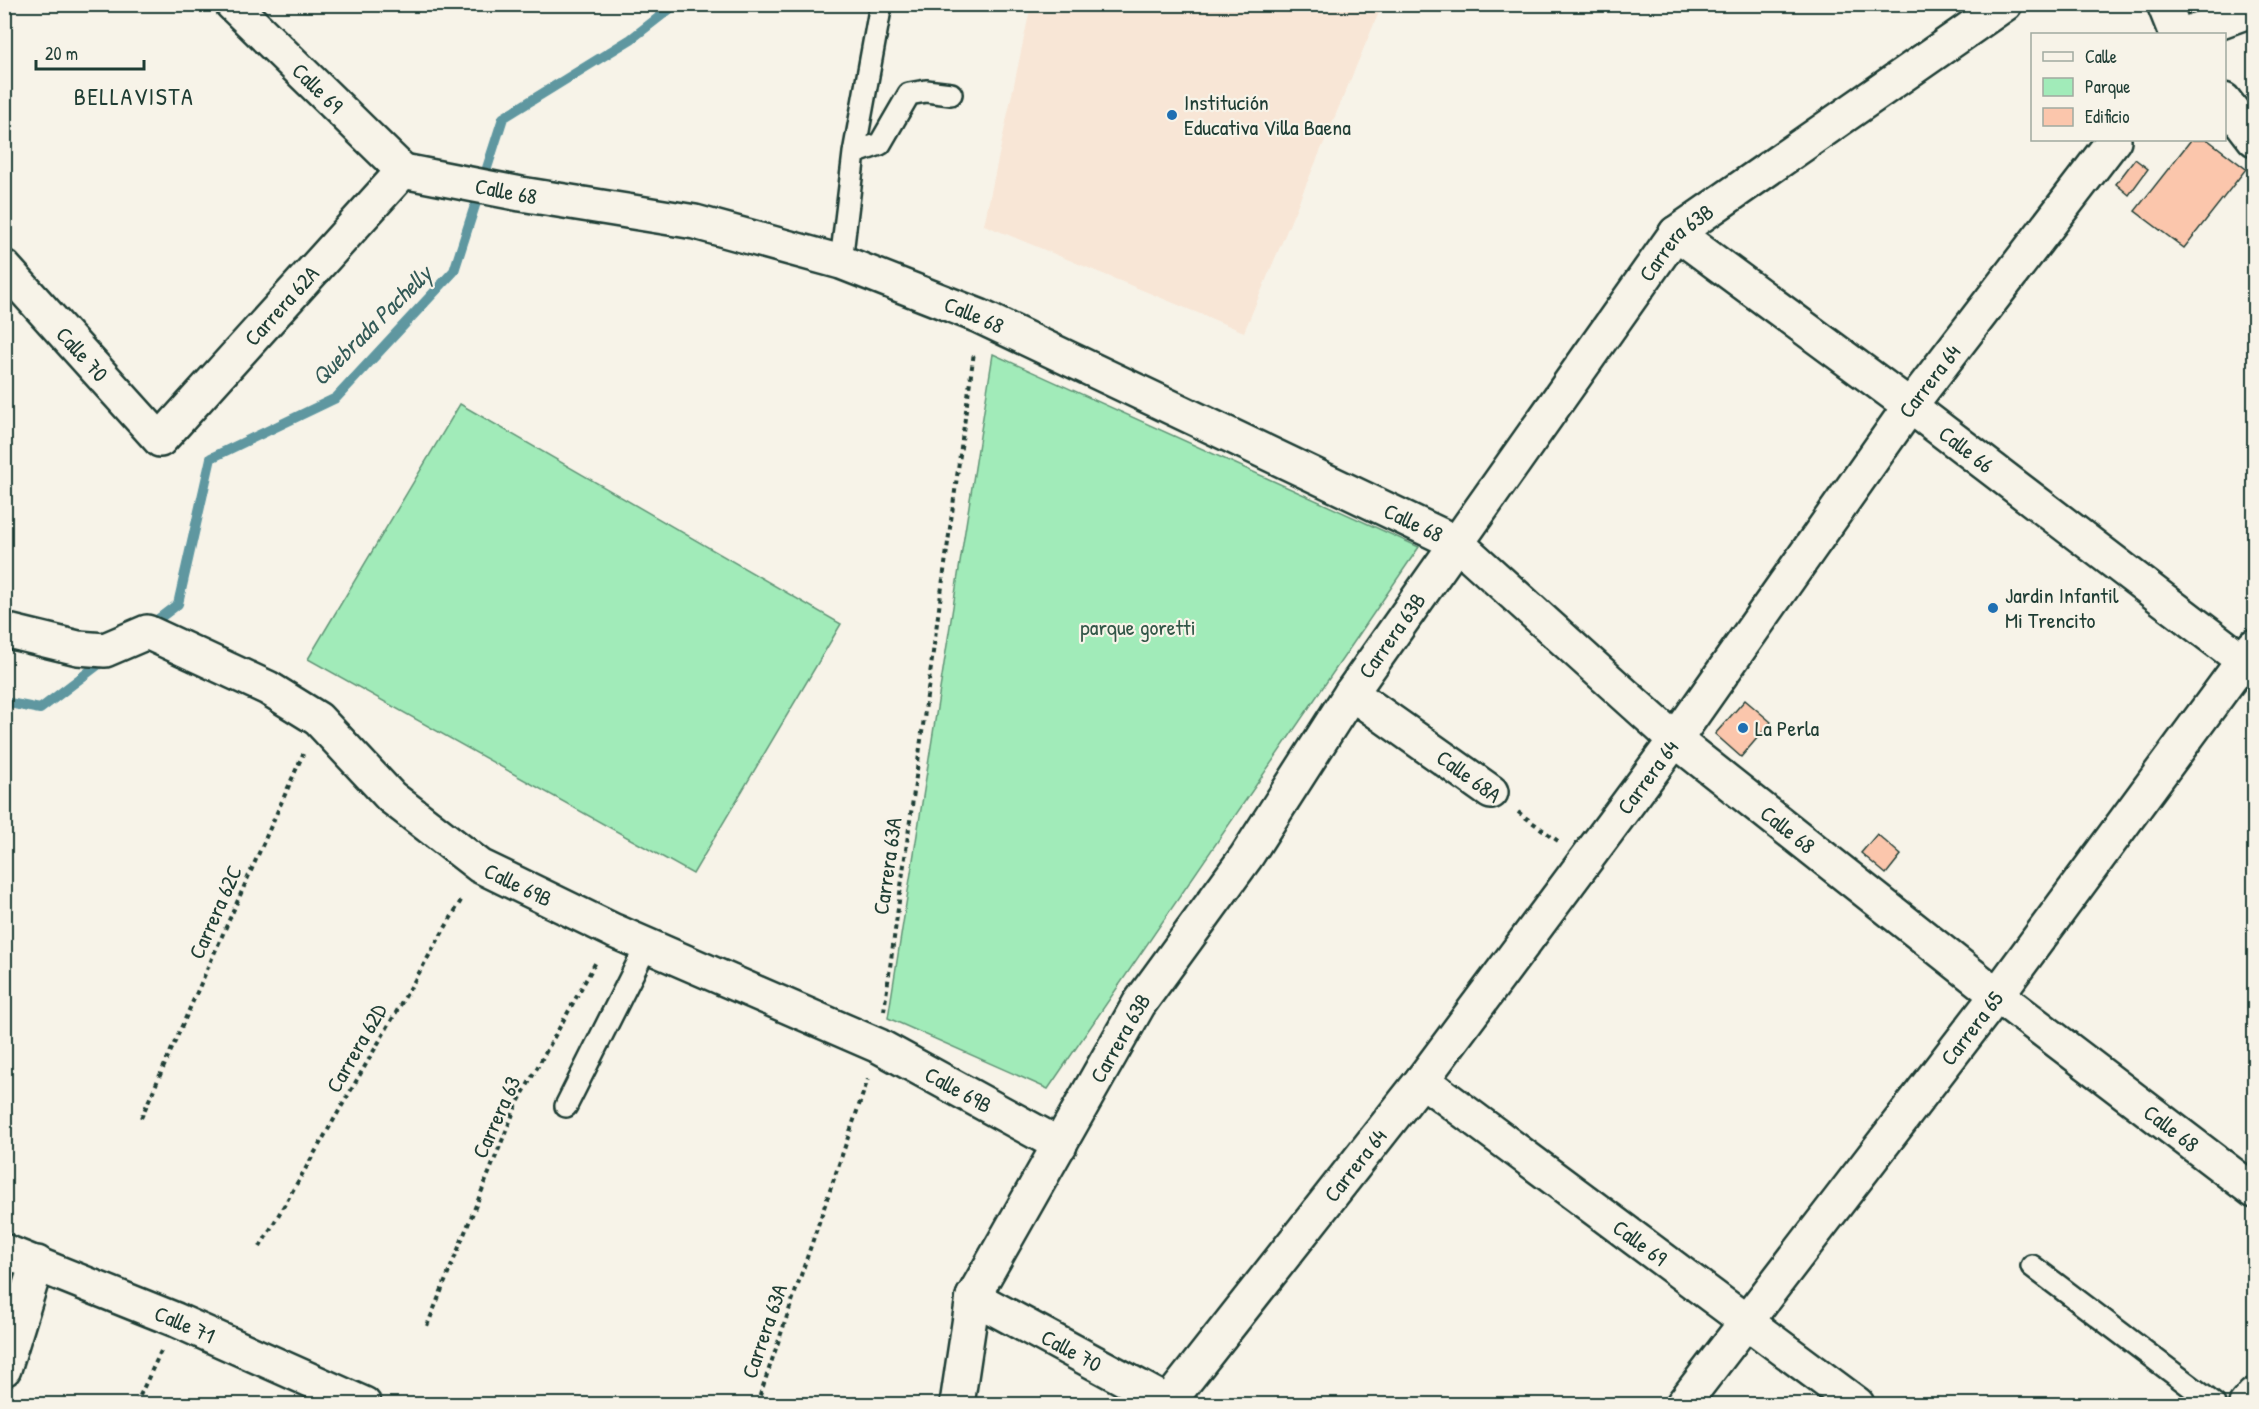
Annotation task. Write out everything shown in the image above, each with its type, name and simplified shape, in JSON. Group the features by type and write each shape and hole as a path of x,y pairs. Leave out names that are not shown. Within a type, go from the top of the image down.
{"street":[{"name":"Calle 69","path":"232,4 403,171"},
{"name":"Carrera 63B","path":"957,1404 973,1297 1139,1004 1246,857 1352,693 1676,232 2005,4"},
{"path":"2164,4 2176,33"},
{"path":"2188,33 2254,9"},
{"path":"2226,103 2254,139"},
{"name":"Carrera 64","path":"1169,1404 1422,1080 1675,740 1910,406 2113,141"},
{"name":"Calle 68","path":"403,171 521,194 695,222 841,262 980,316 1457,543 1675,740 1997,995 2254,1191"},
{"name":"Carrera 62A","path":"160,440 403,171"},
{"name":"Calle 66","path":"1676,232 2251,658"},
{"name":"Calle 70","path":"4,267 160,440"},
{"name":"Calle 69B","path":"4,630 78,648 105,650 147,632 268,688 318,719 391,797 480,866 614,931 879,1046 1060,1145"},
{"name":"Carrera 65","path":"1683,1404 1997,995 2251,658"},
{"name":"Calle 68A","path":"1352,693 1491,792"},
{"name":"Calle 69","path":"1422,1080 1857,1404"},
{"name":"Calle 71","path":"4,1251 176,1320 363,1404"},
{"path":"4,1369 37,1263"},
{"name":"Calle 70","path":"973,1297 1169,1404"},
{"path":"2246,1404 2254,1395"}],"lane":[{"path":"841,262 854,153 881,4"},
{"path":"854,153 880,144 909,94 926,91 951,94"},
{"path":"566,1106 646,945"},
{"path":"2032,1266 2214,1404"}],"path":[{"name":"Carrera 63A","path":"757,1404 879,1046 980,316"},
{"name":"Carrera 62C","path":"141,1118 318,719"},
{"name":"Calle 68A","path":"1491,792 1586,860"},
{"name":"Carrera 62D","path":"260,1247 480,866"},
{"name":"Carrera 63","path":"427,1326 517,1104 614,931"},
{"path":"136,1404 176,1320"}],"shaded area":[{"name":"Institución Educativa Villa Baena","path":"1031,5 1382,5 1244,332 984,225"}],"green space":[{"name":"parque goretti","path":"993,354 1419,547 1048,1089 888,1018"},
{"path":"460,404 841,624 693,874 308,659"}],"building":[{"path":"2190,141 2209,141 2246,169 2184,248 2135,211"},
{"path":"2135,159 2148,169 2129,195 2116,184"},
{"name":"La Perla","path":"1745,700 1771,722 1741,757 1715,734"},
{"path":"1877,834 1901,855 1886,874 1861,853"}],"waterway":[{"name":"Quebrada Pachelly","path":"148,627 178,604 211,458 336,398 454,271 503,118 631,39 676,4"},
{"name":"Quebrada Pachelly","path":"4,702 40,709 107,658"}],"place":[{"name":"Institución Educativa Villa Baena","path":"1172,115"},
{"name":"Jardin Infantil Mi Trencito","path":"1993,608"},
{"name":"La Perla","path":"1743,728"}],"district":[{"name":"BELLAVISTA","path":"134,96"}]}
